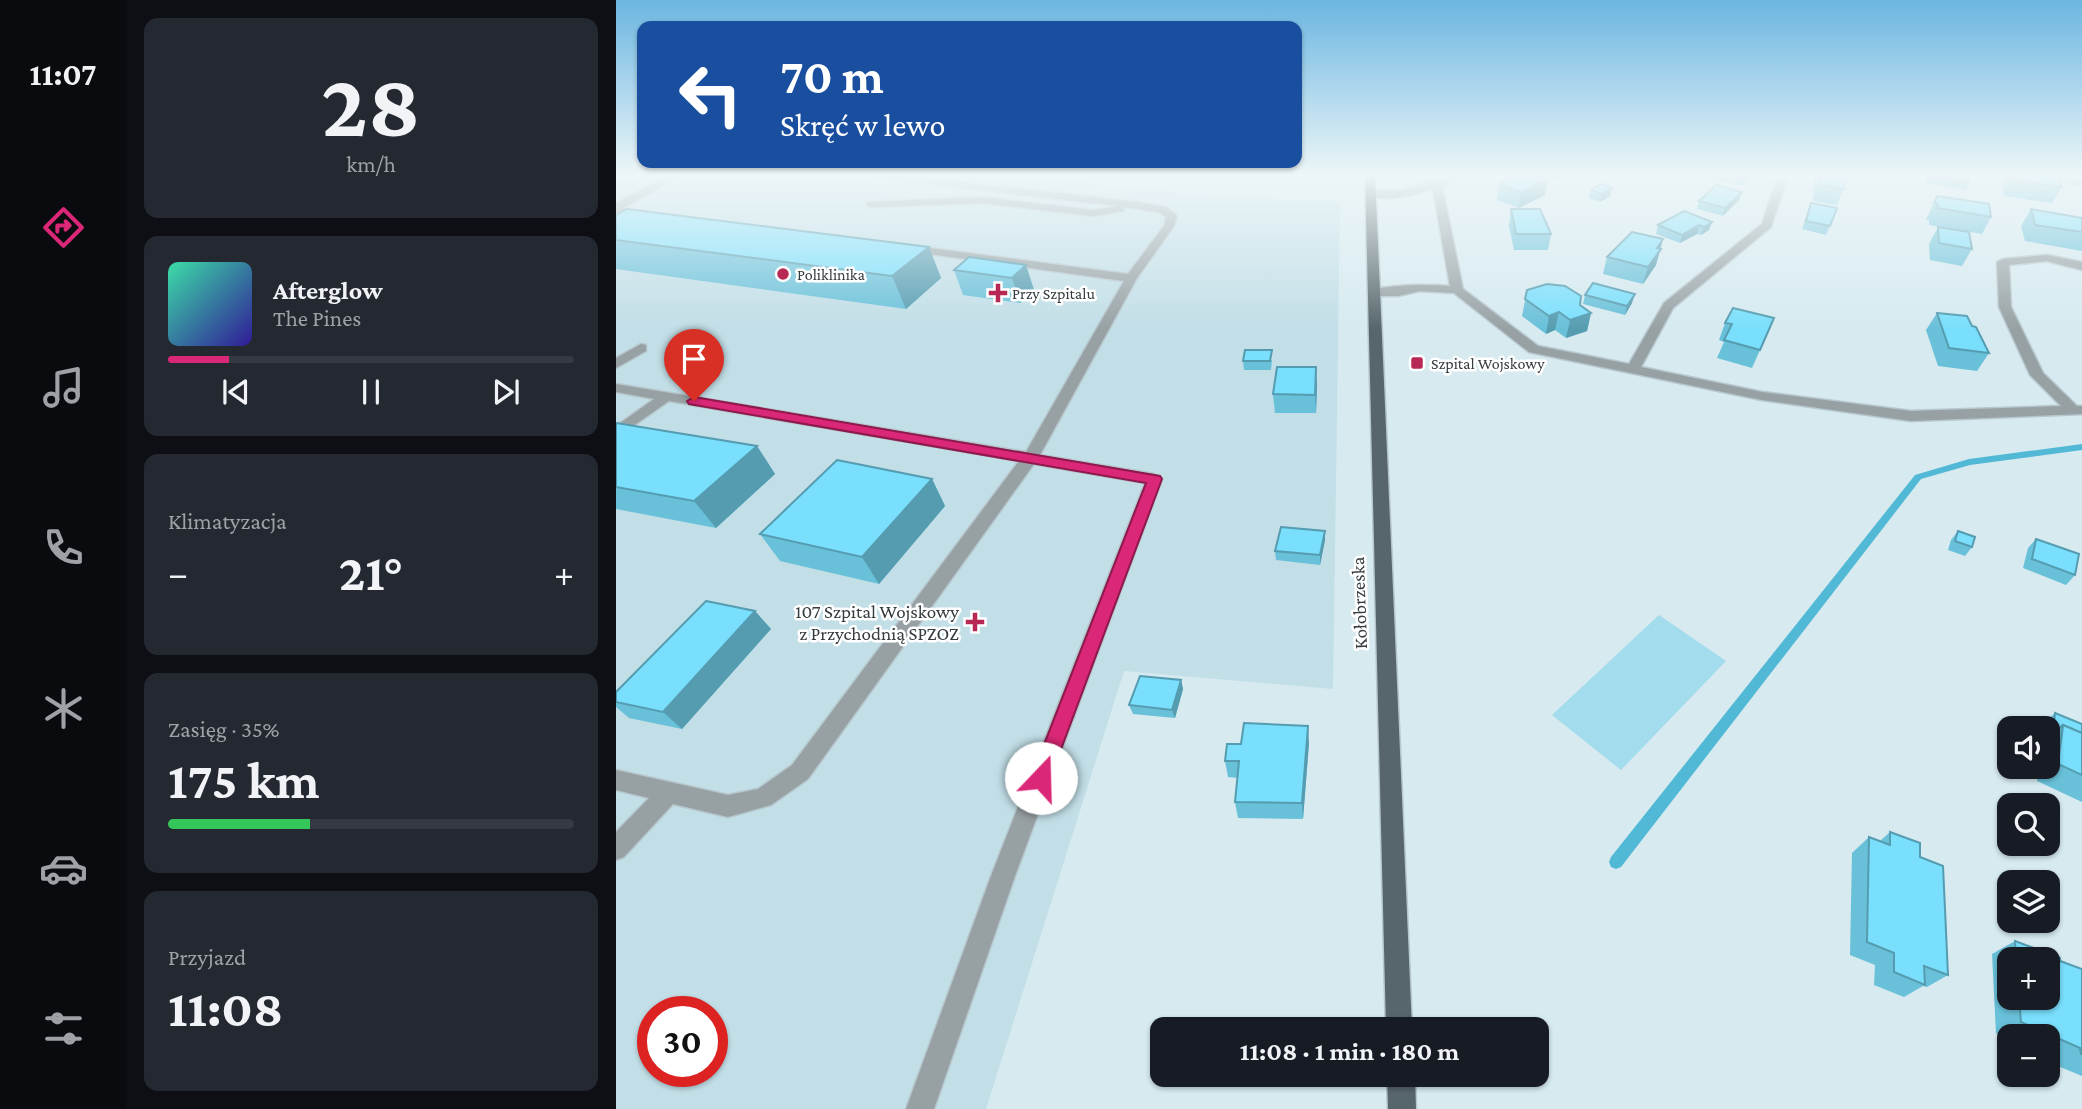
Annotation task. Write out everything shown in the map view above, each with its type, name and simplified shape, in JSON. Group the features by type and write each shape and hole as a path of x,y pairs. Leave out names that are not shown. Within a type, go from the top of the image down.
{"main road":[{"name":"Kołobrzeska","path":"1372,227 1399,1017"},
{"path":"1401,1087 1402,1109"}],"street":[{"path":"616,780 727,806 764,798 800,772 1030,458 1131,278 1168,227"},
{"path":"1445,227 1457,290"},
{"path":"1633,369 1668,306 1765,227"},
{"path":"893,246 1131,278"},
{"path":"2078,411 2038,374 2032,363 2005,307 2003,262 2047,258 2082,266"},
{"path":"1373,293 1398,292 1420,287 1457,290 1534,349 1762,396 1911,416 2078,411"},
{"path":"616,364 640,348"},
{"path":"616,388 1154,479 1003,876 920,1109"},
{"path":"616,433 667,396"},
{"path":"616,849 669,792"}],"shaded area":[{"name":"107 Szpital Wojskowy z Przychodnią SPZOZ","path":"616,227 1340,227 1333,689 1124,671 986,1109 616,1109"},
{"path":"1659,615 1726,661 1621,770 1552,715"}],"building":[{"path":"616,227 768,227 929,247 892,276 616,240"},
{"path":"1515,227 1548,227 1551,234 1516,234"},
{"path":"1662,227 1696,227 1682,235"},
{"path":"1938,227 1969,232 1972,249 1939,243"},
{"path":"2047,227 2082,227 2082,232"},
{"path":"1632,232 1663,239 1657,248 1661,249 1648,267 1607,257"},
{"path":"969,257 1026,265 1012,278 954,270"},
{"path":"1593,283 1635,294 1627,306 1585,295"},
{"path":"1547,284 1565,286 1581,296 1580,305 1591,313 1570,320 1559,312 1549,316 1525,299 1527,290"},
{"path":"1733,308 1774,318 1760,350 1724,340 1732,324 1725,323"},
{"path":"1937,313 1967,316 1972,326 1976,327 1989,353 1949,348"},
{"path":"1245,350 1272,350 1270,361 1243,361"},
{"path":"1277,367 1316,367 1315,395 1273,394"},
{"path":"616,423 757,446 694,501 616,487"},
{"path":"837,460 932,479 862,557 760,534"},
{"path":"1281,527 1325,531 1320,555 1275,551"},
{"path":"1958,531 1975,537 1972,547 1955,541"},
{"path":"2036,539 2079,554 2075,575 2032,559"},
{"path":"706,601 755,611 663,712 616,702 616,692"},
{"path":"1140,676 1181,680 1172,710 1129,705"},
{"path":"2055,713 2082,724 2082,733 2063,725 2060,728 2060,716 2055,716"},
{"path":"1244,723 1308,726 1302,803 1235,802 1239,761 1225,761 1227,744 1241,744"},
{"path":"2063,725 2082,733 2082,775 2060,765"},
{"path":"1890,832 1920,843 1920,857 1943,866 1948,975 1924,966 1925,985 1894,972 1894,953 1867,942 1869,837 1890,845"},
{"path":"2015,941 2031,947 2015,947"},
{"path":"2060,961 2082,969 2082,1054 2080,1048 2060,1039 2060,1024 2021,1022 2020,1010 2060,1010"}],"waterway":[{"path":"1616,862 1918,477 1969,462 2082,447"}],"place":[{"name":"Poliklinika","path":"783,274"},
{"name":"Przy Szpitalu","path":"998,293"},
{"name":"Szpital Wojskowy","path":"1417,363"},
{"name":"107 Szpital Wojskowy z Przychodnią SPZOZ","path":"975,622"}],"route":[{"path":"694,401 1154,479 1041,778"}]}
